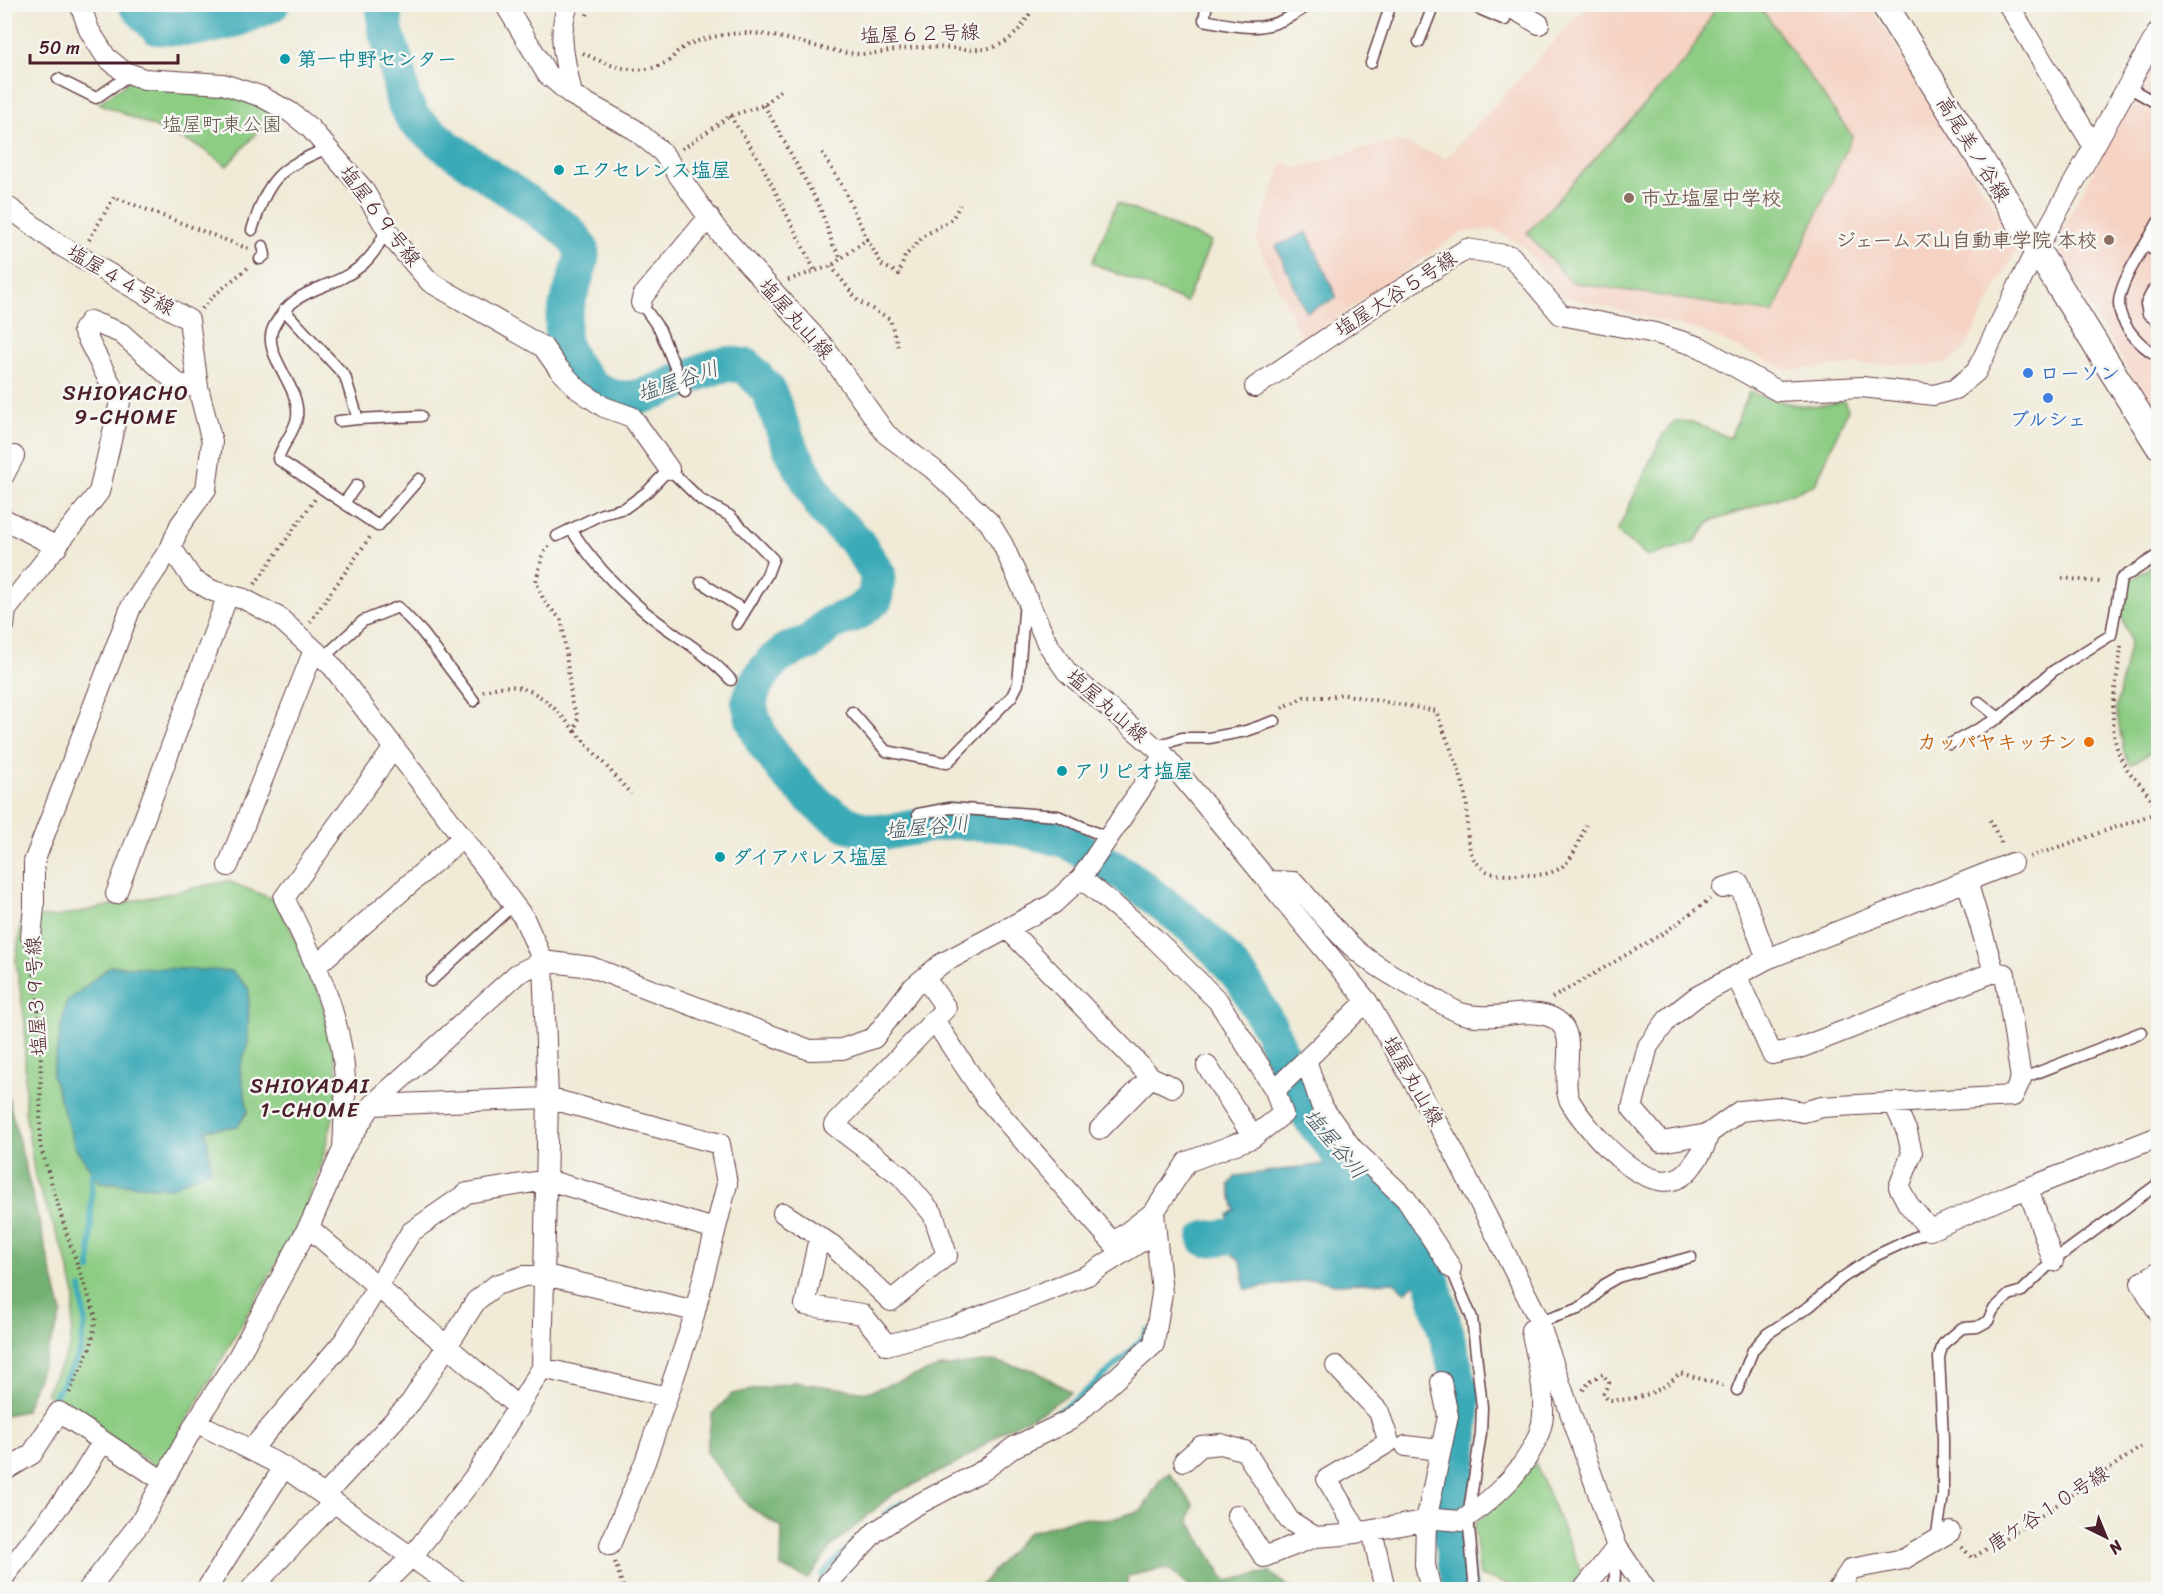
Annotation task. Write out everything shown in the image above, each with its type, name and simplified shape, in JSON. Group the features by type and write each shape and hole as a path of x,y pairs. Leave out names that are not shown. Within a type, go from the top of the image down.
{"street":[{"name":"塩屋６９号線","path":"80,4 89,30 106,57 131,74 144,80 223,84 260,96 290,112 328,148 363,189 387,229 430,282 488,316 520,331 543,347 558,368 579,390 604,407 632,417 669,469"},
{"name":"塩屋丸山線","path":"505,4 547,74 572,95 634,129 668,159 718,231 825,348 886,434 933,469 989,522 1003,545 1047,643 1067,672 1159,751 1367,1001 1453,1150 1537,1318 1617,1547 1646,1590"},
{"name":"高尾美ノ谷線","path":"1884,4 2158,445"},
{"path":"2008,4 2094,147"},
{"path":"568,5 561,23 561,43 572,95"},
{"path":"1512,10 1539,24"},
{"name":"塩屋大谷５号線","path":"1255,387 1376,306 1467,249 1511,256 1561,315 1654,333 1700,347 1778,391 1862,387 1934,395 1955,389 1976,372 2036,250 2158,32"},
{"name":"塩屋４４号線","path":"4,204 58,244 189,320 198,387 212,442 206,489 180,525 171,547"},
{"path":"640,303 643,296 709,217"},
{"path":"5,616 99,492 120,402 83,330 90,321 121,333 178,384 198,387"},
{"path":"4,475 14,456"},
{"path":"4,519 57,547"},
{"path":"171,547 193,580 213,591 236,597 278,617 313,649 394,748 514,904 524,918 543,961 548,1098 546,1275 542,1368 476,1475 413,1556 378,1590"},
{"name":"塩屋３９号線","path":"31,937 34,862 131,607 171,547"},
{"path":"116,894 236,597"},
{"path":"228,866 313,649"},
{"path":"343,1149 345,1079 333,1006 284,898 394,748"},
{"path":"88,1590 140,1523 196,1422 271,1299 308,1227 343,1149 372,1105 517,974 543,961 591,967 810,1050 842,1049 874,1038 911,989 941,964 1053,904 1081,878 1110,839 1159,751"},
{"path":"316,966 463,837"},
{"path":"1737,977 1772,1054 1800,1048 1994,972 2005,974 2021,1079 2013,1096 1822,1107 1803,1112 1778,1107 1740,1112 1708,1134 1661,1142 1632,1108 1648,1046 1668,1019 1696,997 1767,959 2012,863"},
{"path":"1081,878 1154,938 1218,1000 1280,1085 1282,1114"},
{"path":"1269,881 1294,882 1360,953 1384,971 1462,1014 1488,1018 1515,1016 1534,1011 1556,1019 1565,1034 1569,1051 1567,1078 1569,1101 1623,1163 1646,1178 1672,1180 1687,1173 1706,1146 1708,1134"},
{"path":"1967,881 1994,972"},
{"path":"1723,888 1738,883 1767,959"},
{"path":"1007,928 1151,1077 1172,1087"},
{"path":"783,1213 832,1245 891,1301 947,1255 933,1214 901,1176 834,1125 946,1008 925,978"},
{"path":"1280,1085 1367,1001"},
{"path":"934,1020 986,1098 1113,1243 1154,1212 1187,1162 1251,1138 1282,1114"},
{"path":"1306,1060 1321,1105 1352,1148 1406,1199 1451,1268"},
{"path":"1207,1066 1246,1126"},
{"path":"1100,1129 1151,1077"},
{"path":"372,1105 548,1098 720,1144 727,1184 694,1311 645,1462 610,1545"},
{"path":"1894,1103 1907,1132 1912,1153 1899,1187 1908,1204 1930,1230 2028,1188 2158,1137"},
{"path":"1223,1135 1246,1126 1260,1113 1282,1114"},
{"path":"251,1450 344,1341 411,1232 467,1193 547,1180 715,1229"},
{"path":"2028,1188 2053,1261"},
{"path":"828,1583 875,1532 913,1508 984,1470 1014,1448 1070,1420 1154,1344 1162,1293 1154,1212"},
{"path":"308,1227 519,1408"},
{"path":"819,1237 805,1305 862,1314 887,1345 953,1327 1088,1275 1156,1232"},
{"path":"2158,1272 2141,1283 2158,1312"},
{"path":"252,1588 411,1402 476,1301 496,1285 524,1276 546,1275 694,1311"},
{"path":"1237,1515 1264,1557 1315,1537 1431,1520 1465,1519 1519,1471 1541,1426 1541,1377 1531,1327 1537,1318"},
{"path":"1336,1366 1379,1412 1389,1442 1327,1479 1365,1531 1385,1590"},
{"path":"542,1368 667,1397"},
{"path":"1431,1590 1425,1565 1440,1450 1448,1416 1441,1382"},
{"path":"4,1471 32,1454 59,1413 163,1481"},
{"path":"196,1422 284,1467 458,1590"},
{"path":"4,1577 79,1480 103,1441"},
{"path":"1184,1461 1201,1446 1221,1444 1245,1451 1289,1520 1315,1537"},
{"path":"1407,1446 1440,1450"},
{"path":"206,1589 284,1467"},
{"path":"1837,1590 1851,1569 1904,1559 1943,1536"},
{"path":"1583,1590 1617,1547"}],"lane":[{"path":"1207,4 1204,20 1253,29 1268,27 1310,4"},
{"path":"1371,63 1391,4"},
{"path":"1419,42 1434,4"},
{"path":"1468,4 1512,10"},
{"path":"58,79 96,98 131,74"},
{"path":"2128,87 2158,105"},
{"path":"252,230 265,192 274,179 303,158 328,148"},
{"path":"2158,222 2124,284 2119,303 2128,330 2144,348 2158,356"},
{"path":"387,229 375,251 360,267 299,295 284,310 272,330 270,342 296,397 297,417 278,459 378,526 419,479"},
{"path":"2146,245 2158,253"},
{"path":"2158,287 2153,290 2146,304 2148,314 2158,322"},
{"path":"640,303 660,330 685,393"},
{"path":"284,310 345,376 358,419"},
{"path":"339,422 421,416"},
{"path":"557,536 624,508 648,491 669,469 701,500 730,516 773,559 767,575 736,624"},
{"path":"344,503 357,485"},
{"path":"571,529 588,557 612,582 645,611 714,662 731,680"},
{"path":"1950,744 1999,718 2052,671 2110,635 2121,579 2158,555"},
{"path":"701,582 745,611"},
{"path":"852,712 886,751 947,763 1012,696 1018,684 1025,595"},
{"path":"313,649 363,621 398,607 423,633 474,701"},
{"path":"1979,702 1999,718"},
{"path":"1159,751 1182,738 1209,738 1246,731 1275,721"},
{"path":"918,814 950,808 1058,816 1110,839"},
{"path":"431,981 514,904"},
{"path":"2021,1079 2142,1032"},
{"path":"1943,1536 1943,1440 1939,1357 1943,1344 1962,1328 1977,1327 1988,1322 1998,1304 2009,1295 2022,1291 2053,1261 2158,1184"},
{"path":"1737,1390 1753,1350 1767,1334 1810,1306 1842,1278 1875,1256 1930,1230"},
{"path":"1537,1318 1578,1309 1594,1297 1604,1285 1618,1277 1691,1257"},
{"path":"1451,1268 1472,1318 1482,1407 1481,1433 1465,1519 1475,1590"},
{"path":"1614,1590 1617,1547"}],"path":[{"name":"塩屋６２号線","path":"583,53 620,68 644,70 667,63 680,50 695,43 730,34 803,42 861,54 909,47 962,51 997,46 1012,40 1024,25 1035,4"},
{"path":"668,159 730,116 764,105 783,88"},
{"path":"764,105 820,207 833,244 841,258"},
{"path":"730,116 760,161 815,271"},
{"path":"820,149 844,189 882,265 898,274 905,256 924,236 952,219 960,205"},
{"path":"80,256 114,197 263,253 189,320"},
{"path":"767,286 831,266 867,239"},
{"path":"831,266 858,300 890,319 898,346"},
{"path":"236,597 322,489"},
{"path":"313,649 338,580 378,526"},
{"path":"557,536 543,554 536,581 544,601 562,621 572,702 578,717 574,730"},
{"path":"2062,578 2100,582"},
{"path":"2114,616 2121,644 2111,709 2119,752 2124,765 2154,804 2154,814 2158,820"},
{"path":"474,701 485,691 519,687 548,699 631,794"},
{"path":"1275,721 1280,709 1304,698 1331,697 1341,694 1436,711 1466,797 1469,849 1482,868 1497,874 1546,875 1561,868 1572,859 1586,825"},
{"path":"1990,820 2012,863 2154,814"},
{"path":"1562,990 1664,933 1723,888"},
{"name":"塩屋３９号線","path":"31,937 41,1032 40,1145 68,1238 96,1317 91,1347 59,1413"},
{"path":"1571,1410 1580,1402 1582,1390 1590,1381 1603,1374 1609,1383 1604,1394 1608,1400 1634,1400 1669,1385 1680,1373 1737,1390"},
{"name":"唐ケ谷１０号線","path":"1943,1536 1972,1558 2141,1447"},
{"path":"610,1545 624,1590"}],"shaded area":[{"name":"市立塩屋中学校","path":"1869,4 2018,246 1964,350 1949,362 1932,365 1863,364 1787,370 1704,332 1559,295 1523,246 1494,229 1460,233 1303,341 1256,240 1283,162 1293,167 1304,167 1365,148 1401,142 1446,158 1588,5"},
{"name":"ジェームズ山自動車学院 本校","path":"2158,52 2158,418 2057,253 2063,227"}],"green space":[{"path":"1717,5 1759,5 1852,136 1773,313 1571,282 1527,233 1688,57"},
{"name":"塩屋町東公園","path":"131,80 229,92 276,111 227,166 198,146 99,103"},
{"path":"1117,203 1211,242 1186,302 1092,263"},
{"path":"1749,392 1796,405 1818,406 1844,401 1848,409 1815,485 1710,522 1694,542 1648,557 1617,532 1663,434 1675,421 1692,422 1730,438"},
{"path":"2158,562 2158,748 2130,765 2124,752 2116,709 2130,641 2121,613 2125,584"},
{"path":"228,881 275,900 314,975 334,1046 339,1094 322,1161 303,1217 159,1469 46,1393 70,1347 75,1295 66,1258 35,1178 25,1110 25,1024 16,961 22,917 56,917"},
{"path":"5,1086 62,1313 25,1411 5,1415"},
{"path":"992,1361 1034,1370 1071,1392 1045,1410 1005,1430 958,1463 893,1494 832,1546 808,1579 781,1567 782,1528 748,1506 706,1452 712,1414 732,1394 794,1382 867,1392 940,1367"},
{"path":"1535,1462 1582,1574 1570,1590 1525,1589 1480,1576 1474,1525 1519,1483"},
{"path":"1169,1473 1193,1504 1189,1521 1226,1581 1269,1572 1292,1589 1191,1589 1167,1568 1128,1576 1126,1589 977,1589 1027,1533 1075,1518 1112,1519 1142,1510 1160,1480"}],"water":[{"path":"1307,232 1337,298 1306,312 1276,246"},
{"path":"110,966 232,971 249,989 248,1043 240,1069 248,1111 238,1126 206,1130 211,1169 171,1188 99,1182 75,1147 52,1075 66,1003"},
{"path":"1331,1163 1399,1231 1421,1277 1405,1292 1394,1282 1335,1284 1314,1279 1245,1290 1241,1261 1233,1255 1228,1215 1235,1210 1229,1185 1236,1176"}],"waterway":[{"name":"塩屋谷川","path":"136,4 157,27 174,28 203,27 229,22 272,4"},
{"name":"塩屋谷川","path":"384,4 385,29 396,63 403,100 414,120 447,147 567,230 580,247 580,262 566,308 562,333 564,345 577,370 590,384 606,395 622,398 640,397 658,391 711,368 728,364 746,366 768,390 790,447 825,511 856,541 878,574 875,599 857,613 829,624 810,642 788,650 772,662 756,683 749,702 753,719 763,742 787,774 822,808 847,824 867,831 887,832 953,821 1007,825 1065,840 1124,874 1184,920 1216,949 1245,983 1270,1028 1305,1111 1337,1152 1403,1218 1425,1254 1463,1397 1459,1467 1450,1530 1460,1590"},
{"path":"90,1270 92,1172"},
{"path":"1206,1239 1279,1231"},
{"path":"30,1439 80,1353 85,1323 81,1288"},
{"path":"1032,1428 1091,1387 1143,1338 1147,1330"},
{"path":"885,1514 904,1502"},
{"path":"822,1583 822,1575 855,1541"}],"place":[{"name":"第一中野センター","path":"285,59"},
{"name":"エクセレンス塩屋","path":"559,170"},
{"name":"市立塩屋中学校","path":"1629,198"},
{"name":"ジェームズ山自動車学院 本校","path":"2109,240"},
{"name":"ローソン","path":"2028,373"},
{"name":"ブルシェ","path":"2048,398"},
{"name":"カッパヤキッチン","path":"2089,742"},
{"name":"アリピオ塩屋","path":"1062,771"},
{"name":"ダイアパレス塩屋","path":"720,857"}],"district":[{"name":"SHIOYACHO 9-CHOME","path":"126,405"},
{"name":"SHIOYADAI 1-CHOME","path":"310,1098"}]}
